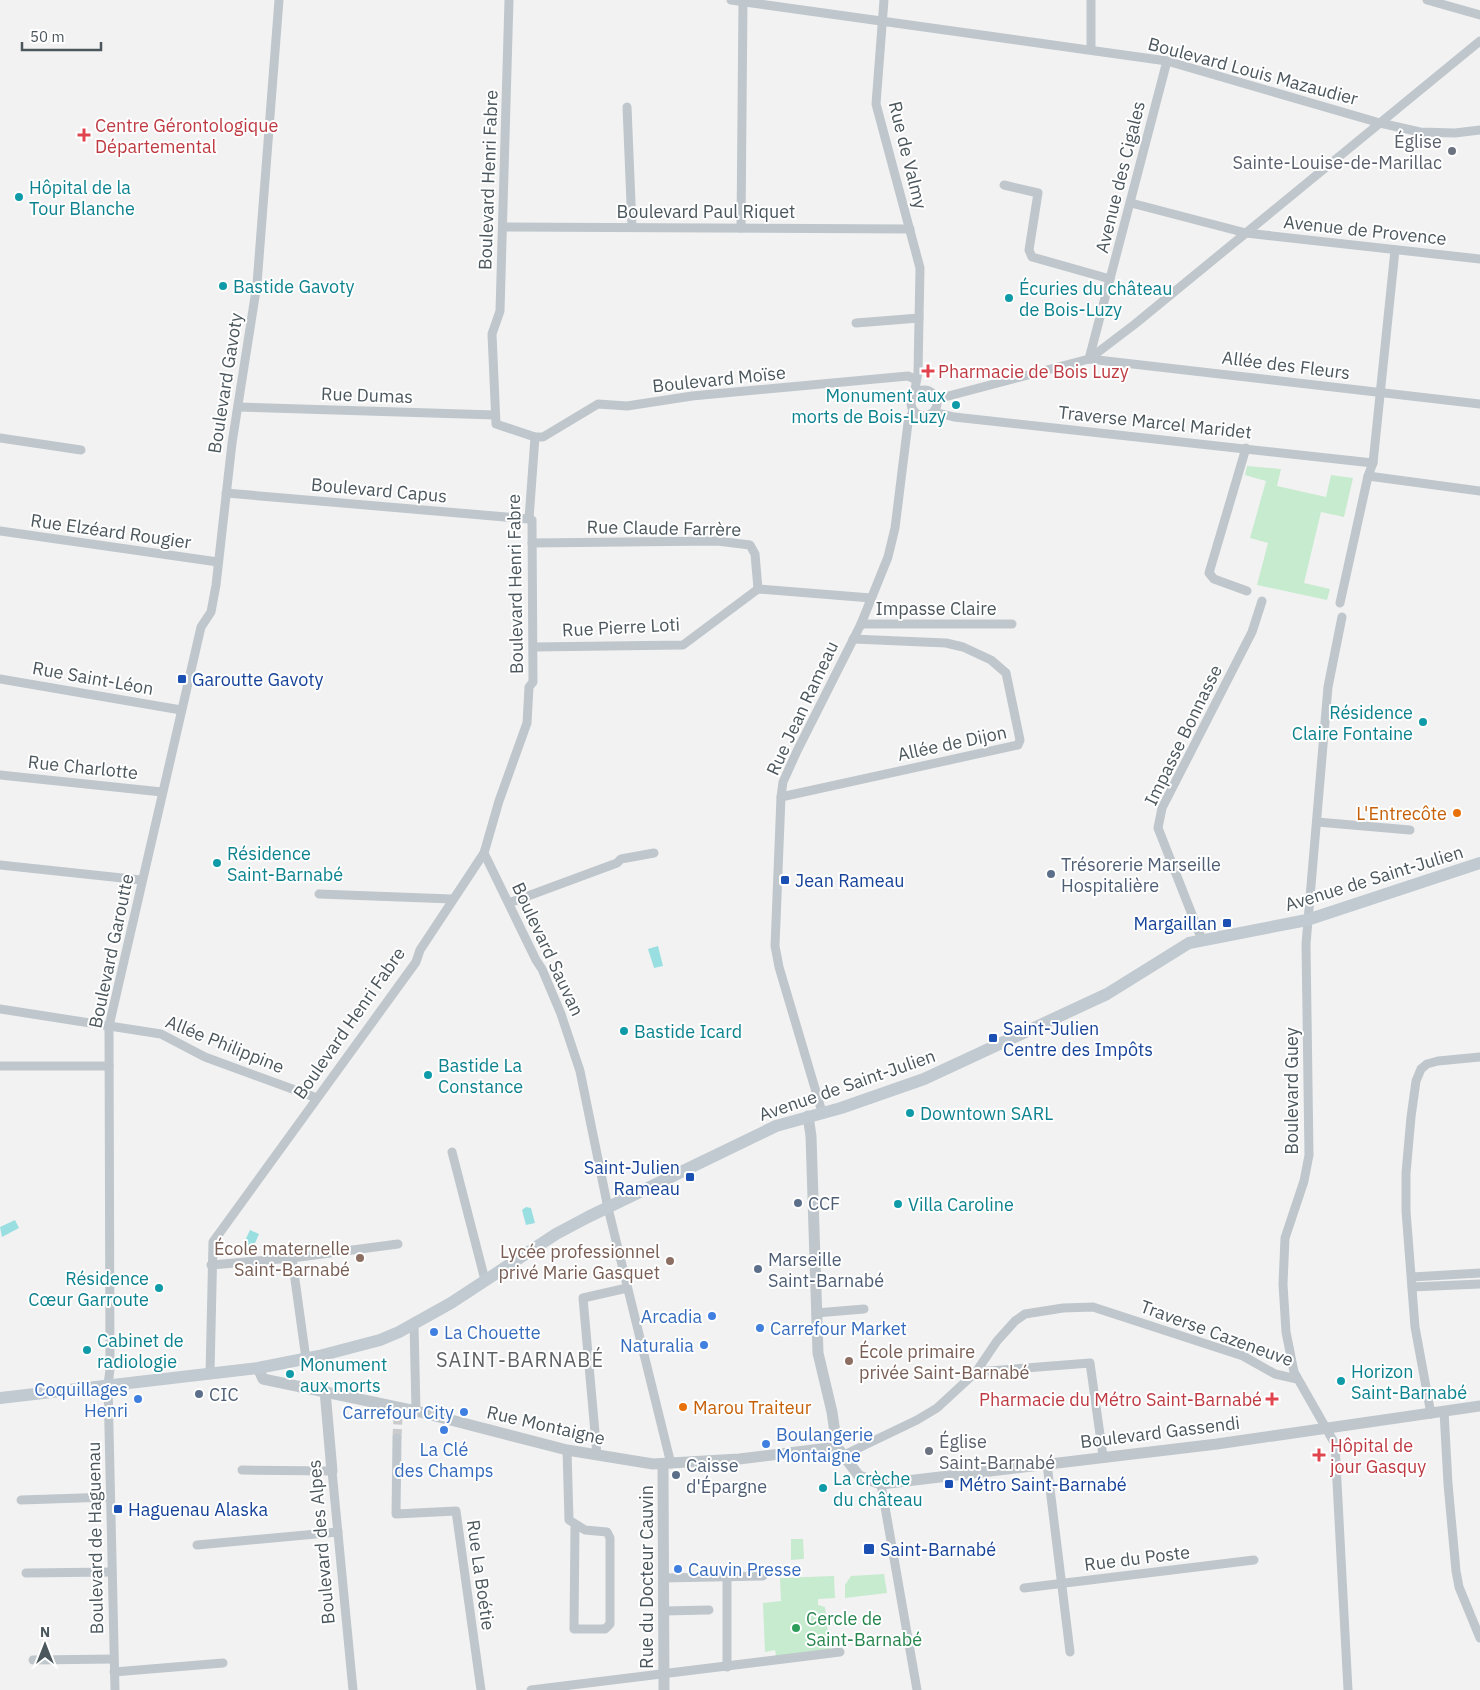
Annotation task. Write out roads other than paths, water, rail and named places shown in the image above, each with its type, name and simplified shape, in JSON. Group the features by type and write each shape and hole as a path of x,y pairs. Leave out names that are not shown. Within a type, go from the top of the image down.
{"main road":[{"name":"Avenue de Saint-Julien","path":"0,1398 258,1368 306,1360 380,1340 414,1324 556,1234 608,1208 776,1126 872,1098 924,1079 1107,994 1189,943 1308,920 1480,863"}],"street":[{"name":"Boulevard Gavoty","path":"218,562 256,284 279,0"},
{"name":"Boulevard Henri Fabre","path":"495,414 492,334 500,310 509,0"},
{"name":"Boulevard Louis Mazaudier","path":"731,0 1167,61 1380,123 1420,132 1455,133 1480,130"},
{"name":"Rue de Valmy","path":"884,0 876,104 910,229"},
{"path":"1091,0 1091,49"},
{"path":"1427,0 1480,15"},
{"path":"740,228 744,1"},
{"path":"937,399 1089,359 1480,41"},
{"name":"Avenue des Cigales","path":"1089,359 1106,278 1131,203 1167,61"},
{"path":"627,107 632,227"},
{"path":"1004,186 1038,193 1030,250 1032,256 1106,278"},
{"name":"Avenue de Provence","path":"1131,203 1246,233 1480,259"},
{"name":"Boulevard Paul Riquet","path":"503,227 910,229"},
{"path":"910,229 920,268 918,372 915,379 911,406 913,411 924,417 934,412 937,399"},
{"path":"1340,603 1368,476 1373,463 1395,250"},
{"path":"856,323 919,318"},
{"name":"Allée des Fleurs","path":"1089,359 1480,404"},
{"name":"Boulevard Moïse","path":"535,437 543,437 598,404 628,406 692,396 908,376 915,379"},
{"path":"914,395 919,391 926,390 937,399"},
{"name":"Rue Dumas","path":"238,407 495,414"},
{"name":"Rue Jean Rameau","path":"822,1112 778,967 775,946 781,797 783,782 861,624 888,557 895,528 902,456 908,423 913,411"},
{"name":"Traverse Marcel Maridet","path":"934,412 954,417 1373,463"},
{"path":"495,414 496,424 535,437"},
{"name":"Boulevard Henri Fabre","path":"210,1374 213,1242 416,962 420,950 484,852 499,801 527,723 530,688 533,682 532,520 529,519 535,437"},
{"path":"0,438 81,450"},
{"path":"1246,448 1209,573 1214,579 1248,591"},
{"path":"1368,476 1480,491"},
{"name":"Boulevard Capus","path":"226,493 529,519"},
{"name":"Rue Elzéard Rougier","path":"0,531 218,562"},
{"name":"Rue Claude Farrère","path":"532,543 717,541 750,545 756,554 758,589"},
{"name":"Boulevard Garoutte","path":"108,1385 110,1369 109,1026 141,880 201,627 211,612 218,562"},
{"path":"758,589 872,598"},
{"name":"Rue Pierre Loti","path":"534,647 683,645 758,589"},
{"name":"Impasse Bonnasse","path":"1202,940 1158,828 1162,808 1252,632 1262,601"},
{"name":"Boulevard Guey","path":"1342,617 1328,687 1306,944 1309,1155 1304,1181 1285,1238 1283,1284 1289,1358 1298,1379 1336,1448 1348,1690"},
{"name":"Impasse Claire","path":"861,624 1012,624"},
{"name":"Allée de Dijon","path":"781,797 1018,745 1020,740 1006,673 991,660 963,647 946,643 854,639"},
{"name":"Rue Saint-Léon","path":"0,679 181,710"},
{"name":"Rue Charlotte","path":"0,775 162,792"},
{"path":"1317,822 1410,830"},
{"name":"Boulevard Sauvan","path":"484,852 542,969 575,1054 591,1116 608,1208 667,1464"},
{"path":"509,904 617,863 621,858 654,853"},
{"path":"0,865 141,880"},
{"path":"319,894 452,899"},
{"name":"Allée Philippine","path":"0,1009 161,1034 205,1056 317,1098"},
{"path":"1431,1414 1415,1327 1406,1211 1406,1172 1416,1081 1421,1069 1428,1064 1480,1057"},
{"path":"0,1066 110,1066"},
{"path":"808,1116 811,1136 818,1353 840,1451 859,1476 881,1484 917,1690"},
{"path":"452,1152 485,1280"},
{"path":"211,1265 292,1258 398,1244"},
{"path":"292,1258 306,1360"},
{"path":"1412,1277 1480,1273"},
{"path":"1412,1287 1480,1284"},
{"path":"598,1455 583,1298 627,1288"},
{"name":"Traverse Cazeneuve","path":"840,1451 917,1420 936,1408 976,1372 997,1341 1015,1321 1026,1314 1063,1308 1093,1307 1243,1356 1275,1374 1298,1379"},
{"path":"816,1313 864,1309"},
{"path":"414,1324 416,1411"},
{"path":"976,1372 1090,1363 1103,1456"},
{"name":"Rue Montaigne","path":"258,1368 263,1379 325,1391 397,1412 416,1411 567,1450 598,1455 667,1464 840,1451"},
{"name":"Boulevard de Haguenau","path":"108,1385 115,1690"},
{"name":"Boulevard des Alpes","path":"325,1391 353,1690"},
{"name":"Boulevard Gassendi","path":"881,1484 1103,1456 1217,1444 1480,1406"},
{"path":"1444,1412 1456,1571 1459,1587 1480,1638"},
{"name":"Rue La Boétie","path":"397,1438 396,1514 456,1511 481,1690"},
{"path":"567,1450 568,1516 575,1526 585,1530 603,1531 610,1534 610,1624 605,1629 574,1628 575,1526"},
{"name":"Rue du Docteur Cauvin","path":"664,1690 663,1578 667,1464"},
{"path":"1047,1464 1070,1652"},
{"path":"242,1470 332,1471"},
{"path":"21,1500 110,1497"},
{"path":"197,1546 338,1532"},
{"name":"Rue du Poste","path":"1024,1588 1254,1560"},
{"path":"26,1573 112,1572"},
{"path":"663,1578 763,1576"},
{"path":"727,1577 727,1667"},
{"path":"664,1611 709,1610"},
{"path":"531,1690 840,1652"},
{"path":"34,1660 114,1659"},
{"path":"114,1672 223,1663"}],"water":[{"path":"658,946 663,966 654,968 648,949"},
{"path":"526,1207 531,1208 535,1223 526,1225 522,1210"},
{"path":"15,1220 19,1228 2,1237 0,1227"},
{"path":"250,1230 259,1234 252,1250 243,1245"}],"tunnel":[{"path":"397,1438 398,1416"}],"place":[{"name":"Centre Gérontologique Départemental","path":"84,135"},
{"name":"Église Sainte-Louise-de-Marillac","path":"1452,151"},
{"name":"Hôpital de la Tour Blanche","path":"19,197"},
{"name":"Bastide Gavoty","path":"223,286"},
{"name":"Écuries du château de Bois-Luzy","path":"1009,298"},
{"name":"Pharmacie de Bois Luzy","path":"928,371"},
{"name":"Monument aux morts de Bois-Luzy","path":"956,405"},
{"name":"Garoutte Gavoty","path":"182,679"},
{"name":"Résidence Claire Fontaine","path":"1423,722"},
{"name":"L'Entrecôte","path":"1457,813"},
{"name":"Résidence Saint-Barnabé","path":"217,863"},
{"name":"Trésorerie Marseille Hospitalière","path":"1051,874"},
{"name":"Jean Rameau","path":"785,880"},
{"name":"Margaillan","path":"1227,923"},
{"name":"Bastide Icard","path":"624,1031"},
{"name":"Saint-Julien Centre des Impôts","path":"993,1038"},
{"name":"Bastide La Constance","path":"428,1075"},
{"name":"Downtown SARL","path":"910,1113"},
{"name":"Saint-Julien Rameau","path":"690,1177"},
{"name":"CCF","path":"798,1203"},
{"name":"Villa Caroline","path":"898,1204"},
{"name":"École maternelle Saint-Barnabé","path":"360,1258"},
{"name":"Lycée professionnel privé Marie Gasquet","path":"670,1261"},
{"name":"Marseille Saint-Barnabé","path":"758,1269"},
{"name":"Résidence Cœur Garroute","path":"159,1288"},
{"name":"Arcadia","path":"712,1316"},
{"name":"Carrefour Market","path":"760,1328"},
{"name":"La Chouette","path":"434,1332"},
{"name":"Naturalia","path":"704,1345"},
{"name":"Cabinet de radiologie","path":"87,1350"},
{"name":"École primaire privée Saint-Barnabé","path":"849,1361"},
{"name":"Monument aux morts","path":"290,1374"},
{"name":"Horizon Saint-Barnabé","path":"1341,1381"},
{"name":"CIC","path":"199,1394"},
{"name":"Coquillages Henri","path":"138,1399"},
{"name":"Pharmacie du Métro Saint-Barnabé","path":"1272,1399"},
{"name":"Marou Traiteur","path":"683,1407"},
{"name":"Carrefour City","path":"464,1412"},
{"name":"La Clé des Champs","path":"444,1430"},
{"name":"Boulangerie Montaigne","path":"766,1444"},
{"name":"Église Saint-Barnabé","path":"929,1451"},
{"name":"Hôpital de jour Gasquy","path":"1319,1455"},
{"name":"Caisse d'Épargne","path":"676,1475"},
{"name":"Métro Saint-Barnabé","path":"949,1484"},
{"name":"La crèche du château","path":"823,1488"},
{"name":"Haguenau Alaska","path":"118,1509"},
{"name":"Saint-Barnabé","path":"869,1549"},
{"name":"Cauvin Presse","path":"678,1569"},
{"name":"Cercle de Saint-Barnabé","path":"796,1628"}],"district":[{"name":"SAINT-BARNABÉ","path":"520,1359"}]}
